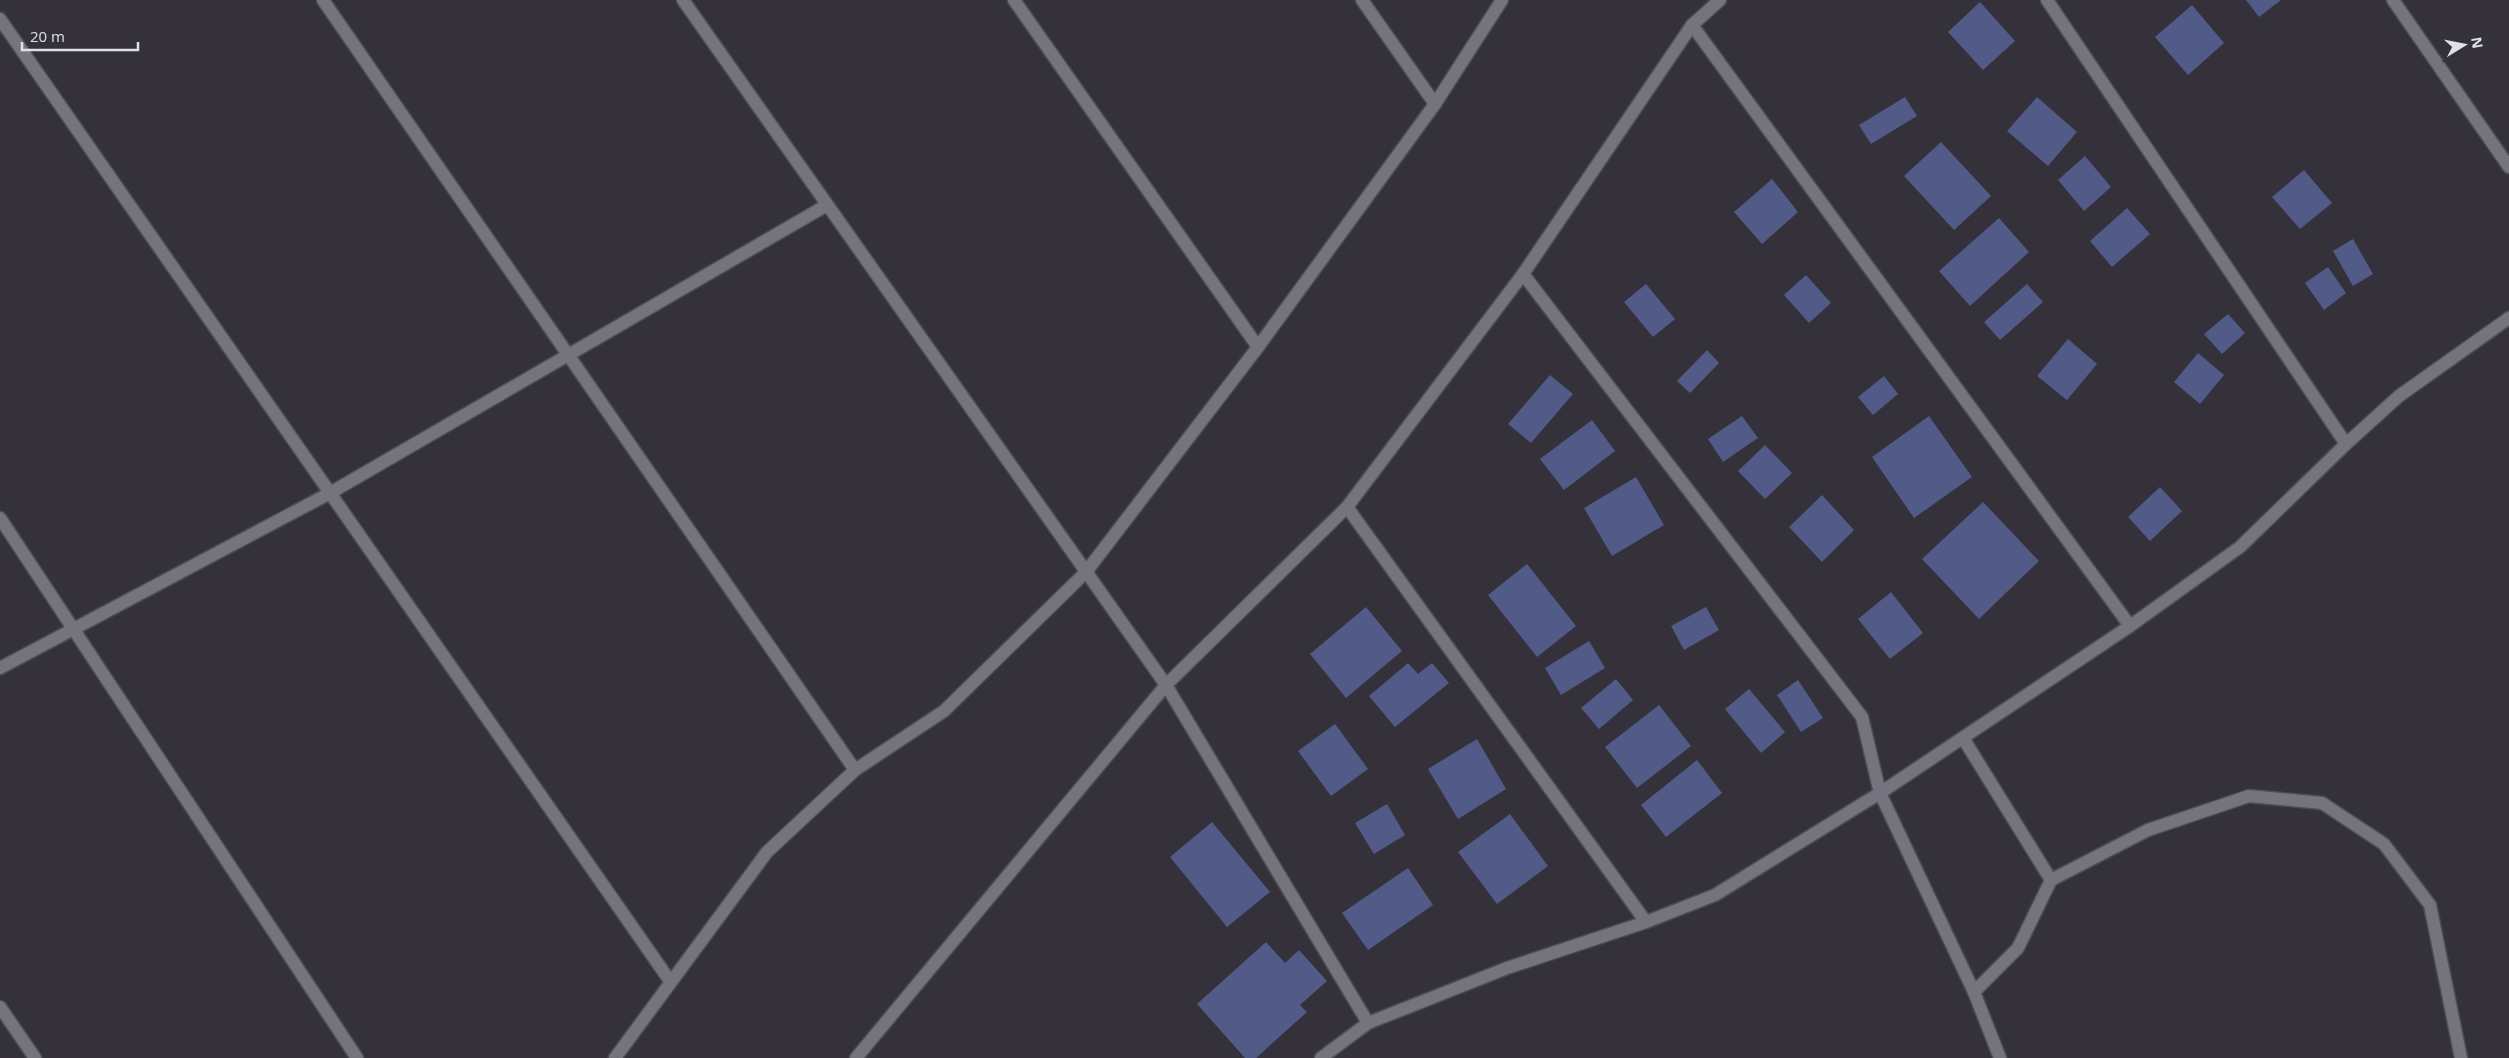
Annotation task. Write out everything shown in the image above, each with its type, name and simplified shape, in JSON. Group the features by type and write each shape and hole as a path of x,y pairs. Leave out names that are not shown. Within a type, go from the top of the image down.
{"street":[{"path":"323,0 855,770"},
{"path":"683,0 1166,685 1368,1023"},
{"path":"1014,0 1258,347"},
{"path":"1362,0 1435,104"},
{"path":"615,1058 766,852 855,770 944,711 1086,572 1258,347 1435,104 1502,0"},
{"path":"856,1058 1166,685 1347,507 1523,274 1692,24 1720,0"},
{"path":"2047,0 2346,444"},
{"path":"2392,0 2509,167"},
{"path":"0,20 670,981"},
{"path":"1692,24 2130,626"},
{"path":"0,668 330,493 827,205"},
{"path":"1523,274 1862,717 1880,793 1974,992 2000,1058"},
{"path":"1321,1058 1368,1023 1507,968 1646,922 1715,895 1880,793 2130,626 2240,547 2346,444 2399,396 2509,318"},
{"path":"1347,507 1646,922"},
{"path":"0,518 357,1058"},
{"path":"1963,738 2051,880"},
{"path":"1974,992 2018,948 2051,880 2148,830 2249,796 2322,803 2384,844 2430,905 2461,1058"},
{"path":"0,1007 35,1058"}],"building":[{"path":"2246,0 2281,0 2259,17"},
{"path":"1980,2 2015,41 1983,70 1948,32"},
{"path":"2192,5 2224,43 2188,75 2155,37"},
{"path":"1905,97 1917,116 1871,144 1859,125"},
{"path":"2037,97 2077,132 2048,166 2007,131"},
{"path":"1941,142 1991,196 1954,230 1904,176"},
{"path":"2085,156 2111,187 2084,211 2058,180"},
{"path":"2304,170 2332,203 2300,229 2272,197"},
{"path":"1772,179 1798,212 1762,244 1734,212"},
{"path":"2127,208 2150,234 2112,267 2090,241"},
{"path":"1999,218 2029,252 1970,306 1939,271"},
{"path":"2353,239 2373,274 2353,286 2333,251"},
{"path":"2328,267 2346,293 2324,310 2305,283"},
{"path":"1806,275 1831,303 1809,323 1784,295"},
{"path":"1646,284 1675,319 1653,337 1624,302"},
{"path":"2027,284 2043,302 2000,340 1984,322"},
{"path":"2228,314 2245,333 2222,354 2204,334"},
{"path":"2068,339 2097,364 2067,400 2037,376"},
{"path":"1707,350 1719,363 1690,393 1677,381"},
{"path":"2198,353 2224,375 2200,404 2174,382"},
{"path":"1550,375 1573,394 1531,443 1508,424"},
{"path":"1884,376 1898,394 1873,415 1858,397"},
{"path":"1742,416 1758,438 1723,462 1708,439"},
{"path":"1929,416 1972,477 1914,518 1872,457"},
{"path":"1592,420 1615,451 1564,490 1540,459"},
{"path":"1765,445 1792,473 1765,499 1738,471"},
{"path":"1636,477 1664,525 1612,556 1584,508"},
{"path":"2160,487 2182,511 2150,541 2128,517"},
{"path":"1822,495 1854,530 1822,562 1789,527"},
{"path":"1983,502 2039,561 1979,619 1922,559"},
{"path":"1527,564 1576,626 1537,657 1488,595"},
{"path":"1891,592 1923,633 1890,659 1858,619"},
{"path":"1366,607 1402,651 1346,698 1310,654"},
{"path":"1706,607 1719,630 1684,650 1671,626"},
{"path":"1589,641 1605,668 1561,695 1545,668"},
{"path":"1408,663 1418,674 1432,663 1449,683 1395,727 1369,696"},
{"path":"1616,679 1633,700 1599,729 1581,708"},
{"path":"1798,680 1823,718 1801,732 1777,695"},
{"path":"1749,689 1785,732 1761,753 1725,709"},
{"path":"1659,705 1691,746 1637,788 1605,747"},
{"path":"1335,724 1368,769 1331,796 1298,751"},
{"path":"1477,739 1506,789 1458,819 1428,769"},
{"path":"1697,760 1722,793 1666,837 1641,805"},
{"path":"1387,804 1405,835 1374,854 1355,823"},
{"path":"1510,814 1548,866 1497,904 1458,852"},
{"path":"1212,822 1270,892 1227,927 1170,857"},
{"path":"1408,868 1433,905 1368,950 1342,913"},
{"path":"1266,942 1285,963 1299,950 1327,981 1300,1005 1307,1012 1256,1058 1245,1058 1197,1004"}]}
